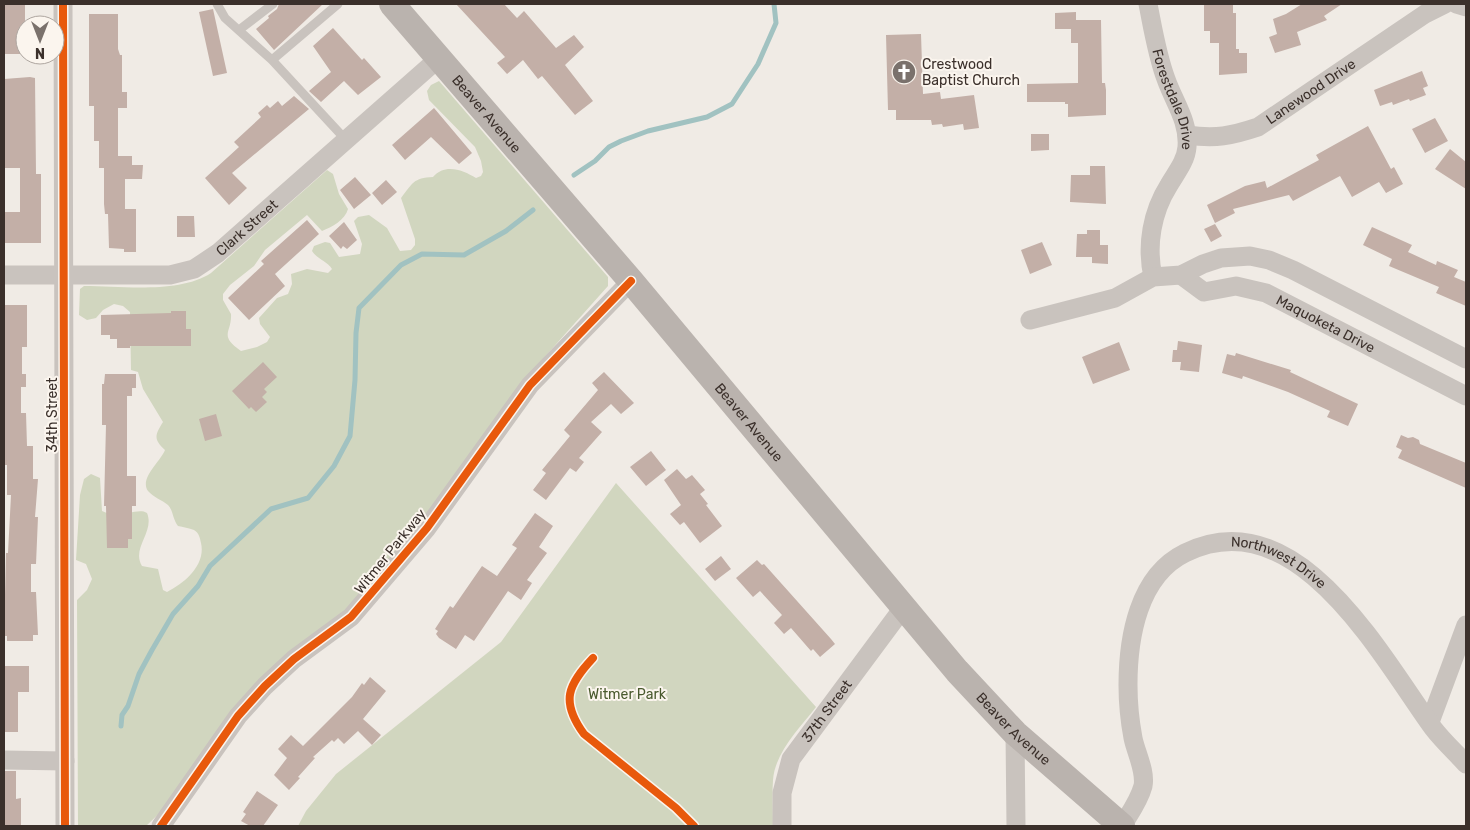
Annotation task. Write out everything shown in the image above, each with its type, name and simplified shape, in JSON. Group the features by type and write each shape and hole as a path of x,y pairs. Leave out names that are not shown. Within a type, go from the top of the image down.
{"main road":[{"name":"Beaver Avenue","path":"392,4 631,281 957,672 1015,733 1122,826"}],"street":[{"name":"34th Street","path":"63,4 65,826"},
{"name":"Forestdale Drive","path":"1148,4 1165,78 1185,121 1187,136 1184,160 1167,187 1153,221 1150,262 1153,277"},
{"name":"Lanewood Drive","path":"1187,136 1207,138 1228,137 1258,127 1425,14 1445,4"},
{"path":"1456,4 1466,7"},
{"name":"Clark Street","path":"4,275 170,275 194,269 218,253 439,58"},
{"path":"1030,320 1114,298 1153,277 1181,275 1203,264 1221,258 1250,256 1269,260 1293,270 1466,359"},
{"name":"Maquoketa Drive","path":"1181,275 1204,292 1236,286 1266,293 1466,396"},
{"name":"Witmer Parkway","path":"160,826 238,716 265,686 294,659 351,617 427,528 530,385 631,281"},
{"name":"Northwest Drive","path":"1122,826 1139,799 1144,784 1133,739 1128,686 1133,633 1142,602 1151,584 1171,562 1196,548 1216,542 1255,545 1289,559 1318,578 1348,610 1430,722 1466,764"},
{"name":"37th Street","path":"782,826 782,793 791,759 904,608"},
{"path":"1430,722 1466,626"},
{"path":"1015,733 1016,826"},
{"path":"4,760 65,761"}],"lane":[{"path":"217,4 225,18 272,60 346,140"},
{"path":"239,30 273,4"},
{"path":"272,60 338,4"}],"green space":[{"path":"439,81 608,277 608,286 525,379 423,524 351,607 292,651 167,806 146,826 78,826 77,600 87,590 92,579 86,564 76,560 80,495 84,479 91,474 100,478 102,511 115,514 138,511 147,513 148,527 139,553 139,559 142,566 158,569 163,590 167,592 181,584 193,572 202,551 197,533 192,529 178,526 168,505 150,493 146,486 148,475 165,450 158,443 156,437 163,422 143,389 138,372 131,370 130,312 123,306 114,304 103,310 96,318 87,320 79,315 80,289 84,286 167,286 198,280 211,273 327,170 333,174 339,194 348,209 344,217 322,231 307,215 265,250 254,266 230,285 223,294 223,300 231,314 228,337 234,346 241,351 267,342 270,337 260,324 259,318 277,298 288,294 292,284 291,274 307,269 328,273 332,269 314,254 312,251 314,246 325,242 330,243 339,257 360,254 362,244 354,221 358,217 369,215 387,228 400,251 411,250 415,245 415,239 401,198 411,185 417,180 433,177 448,169 460,170 476,178 481,176 483,172 481,161 475,147 429,100 427,91 431,85"},
{"name":"Witmer Park","path":"616,483 816,707 789,741 778,760 773,780 773,826 298,826 306,811 336,774 501,642"}],"building":[{"path":"5,4 25,4 25,15 15,15 15,54 5,54"},
{"path":"279,4 323,4 274,50 256,29 269,18 268,16 277,9"},
{"path":"456,4 504,4 517,18 524,11 556,48 574,35 584,47 565,65 593,101 575,115 542,76 538,79 523,60 507,74 497,63 505,57"},
{"path":"1204,4 1233,4 1233,13 1236,13 1236,49 1239,49 1239,53 1247,53 1247,73 1219,75 1219,43 1210,43 1210,31 1204,31"},
{"path":"1302,4 1342,4 1324,16 1327,20 1297,32 1301,45 1275,53 1269,37 1277,34 1273,19 1286,14"},
{"path":"213,9 227,73 213,76 199,12"},
{"path":"1076,12 1076,20 1101,20 1102,83 1105,83 1106,90 1106,115 1068,117 1068,104 1065,104 1065,102 1027,102 1027,84 1078,83 1078,43 1071,43 1071,29 1055,29 1055,13"},
{"path":"89,14 118,14 118,49 120,55 122,55 122,92 127,92 127,108 118,108 118,156 132,156 132,165 143,165 142,179 125,179 125,209 136,209 136,252 124,252 124,249 109,248 108,214 105,214 104,204 104,168 99,168 99,141 94,141 94,106 89,106"},
{"path":"333,28 362,60 364,58 381,77 358,95 344,81 321,102 309,91 331,72 313,46"},
{"name":"Crestwood Baptist Church","path":"921,34 923,94 940,92 941,99 974,95 979,128 964,130 963,124 943,127 942,124 932,125 931,120 896,120 896,110 888,110 886,35"},
{"path":"1422,71 1428,86 1423,88 1426,95 1410,101 1409,99 1393,105 1392,102 1380,106 1374,90"},
{"path":"35,78 36,174 41,174 41,243 4,243 4,212 20,212 20,168 4,168 4,79"},
{"path":"294,96 309,109 232,173 247,188 229,205 205,178 239,147 234,142 261,117 258,113 267,105 270,108 278,101 282,106"},
{"path":"434,108 472,153 459,164 431,137 405,160 392,145"},
{"path":"1435,118 1448,141 1425,153 1412,129"},
{"path":"1368,126 1391,169 1394,167 1403,184 1386,193 1379,182 1352,197 1340,176 1293,201 1289,195 1233,209 1235,213 1215,223 1207,205 1245,186 1265,181 1267,188 1319,160 1316,155"},
{"path":"1031,134 1049,134 1049,150 1031,151"},
{"path":"1450,149 1466,162 1466,189 1435,169"},
{"path":"1090,166 1105,166 1106,204 1070,202 1071,175 1090,175"},
{"path":"355,177 371,195 354,209 340,190"},
{"path":"386,180 397,192 382,205 372,193"},
{"path":"177,216 194,216 195,237 177,237"},
{"path":"307,220 319,234 275,274 285,286 249,320 228,298 264,264 261,261"},
{"path":"344,222 357,240 347,249 343,246 341,249 329,236"},
{"path":"1215,224 1222,236 1211,242 1204,229"},
{"path":"1372,227 1412,245 1408,252 1436,265 1437,261 1458,270 1454,277 1466,282 1466,306 1436,293 1439,287 1389,266 1392,259 1363,245"},
{"path":"1087,230 1100,230 1100,245 1108,245 1108,264 1092,263 1092,257 1076,257 1077,234 1087,234"},
{"path":"1042,242 1052,265 1030,274 1021,250"},
{"path":"4,305 27,305 27,347 22,347 22,374 26,374 26,387 21,387 21,413 26,413 27,446 33,446 33,479 38,479 35,517 38,517 36,564 31,564 31,592 36,592 38,635 33,635 33,641 7,641 7,636 4,636 6,553 8,553 11,495 7,495 7,465 4,465"},
{"path":"171,311 186,311 186,329 191,329 191,346 130,346 130,348 117,348 117,339 110,339 110,335 101,335 101,315 171,313"},
{"path":"1178,341 1202,345 1199,372 1180,370 1181,362 1172,362 1173,350 1177,350"},
{"path":"1119,342 1130,370 1093,384 1082,357"},
{"path":"1236,353 1291,370 1290,372 1358,404 1348,426 1327,417 1330,411 1288,392 1243,376 1242,379 1222,373 1227,354 1235,356"},
{"path":"263,362 277,377 264,389 267,392 262,397 267,402 256,412 251,407 249,409 232,391"},
{"path":"604,372 634,403 621,414 611,404 591,422 602,432 579,458 584,462 576,472 570,468 546,500 533,490 546,473 542,470 570,436 564,430 598,390 592,383"},
{"path":"105,374 136,374 136,388 132,388 132,396 127,396 127,476 136,476 136,506 132,506 132,539 128,539 128,548 107,548 106,506 104,506 106,425 102,425 102,384 104,384"},
{"path":"216,414 222,436 205,441 199,419"},
{"path":"1401,435 1408,438 1413,437 1419,440 1420,444 1466,463 1466,488 1398,458 1402,450 1396,447"},
{"path":"651,451 666,470 646,486 630,467"},
{"path":"677,469 686,479 692,475 705,490 700,494 722,526 700,543 684,522 680,525 670,514 681,505 664,480"},
{"path":"535,513 553,526 539,547 547,553 527,580 532,583 521,600 508,591 474,641 465,635 456,649 439,638 436,634 438,631 435,629 450,606 453,608 482,566 497,576 517,548 512,545"},
{"path":"721,556 731,569 715,581 705,569"},
{"path":"757,560 762,565 764,564 835,644 820,657 813,649 811,651 791,628 784,634 774,623 782,615 760,591 753,597 736,578"},
{"path":"4,666 29,666 29,692 18,692 18,732 4,732"},
{"path":"370,677 386,691 363,719 381,735 372,745 358,731 344,744 338,738 334,742 332,740 313,757 315,758 289,790 274,775 287,758 278,749 291,735 303,746 352,697 362,683 364,685"},
{"path":"4,771 16,771 16,799 21,798 21,826 4,826"},
{"path":"257,791 278,805 263,826 250,826 241,821 246,814 243,812"}],"waterway":[{"path":"574,175 595,161 609,147 621,141 648,131 707,117 732,104 758,64 776,23 774,4"},
{"path":"121,726 122,715 128,706 139,674 152,650 173,614 198,586 210,566 271,509 308,498 334,466 350,436 359,308 401,265 422,254 464,255 506,231 533,210"}],"cycle path":[{"path":"63,4 65,826"},
{"path":"161,826 238,716 265,686 294,659 351,617 427,528 530,385 631,281"},
{"path":"593,658 578,677 570,694 570,703 576,722 584,734 676,808 694,826"}],"place":[{"name":"Crestwood Baptist Church","path":"904,72"}]}
